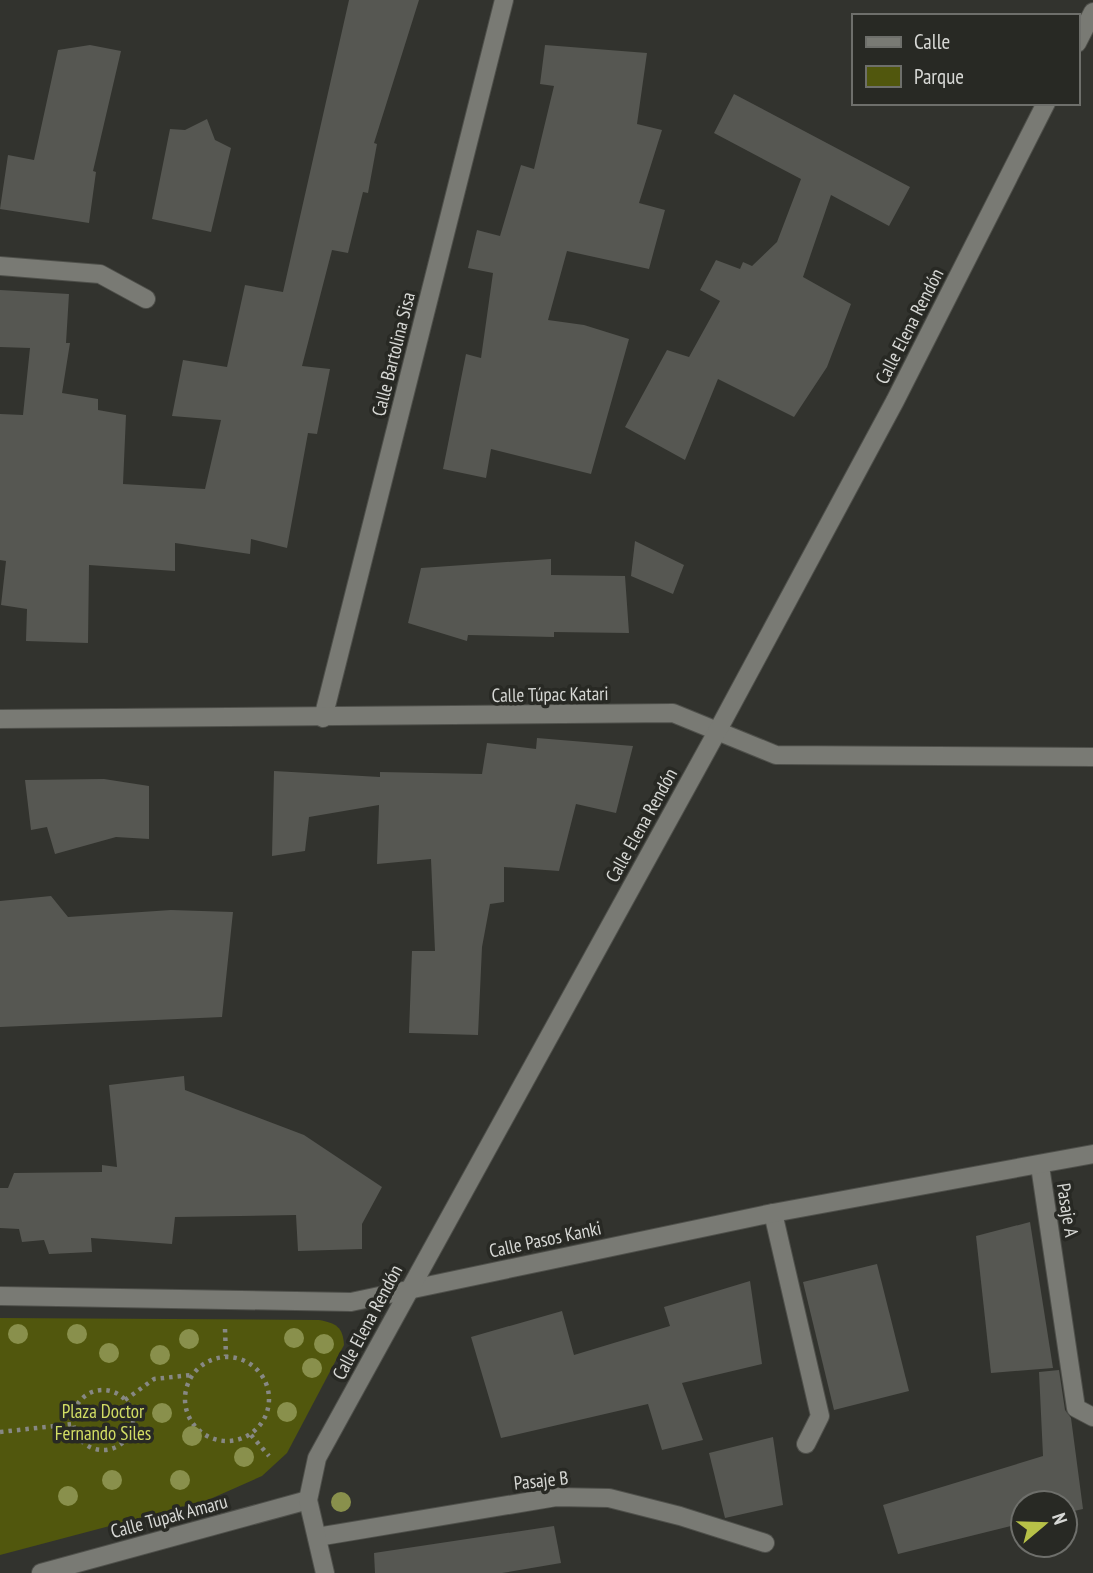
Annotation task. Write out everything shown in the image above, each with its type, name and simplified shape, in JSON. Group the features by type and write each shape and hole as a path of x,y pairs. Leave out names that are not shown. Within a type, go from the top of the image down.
{"street":[{"name":"Calle Bartolina Sisa","path":"323,718 504,0"},
{"path":"1079,39 1093,12"},
{"name":"Calle Elena Rendón","path":"325,1573 309,1500 317,1458 718,730 895,401 1045,105"},
{"path":"0,266 100,274 145,299"},
{"name":"Calle Túpac Katari","path":"0,719 673,713 776,755 1093,757"},
{"name":"Calle Pasos Kanki","path":"0,1296 351,1302 773,1213 1040,1166 1093,1154"},
{"name":"Pasaje A","path":"1040,1166 1076,1408 1093,1417"},
{"path":"773,1213 820,1416 806,1444"},
{"name":"Pasaje B","path":"317,1537 556,1497 609,1498 680,1516 765,1543"},
{"name":"Calle Tupak Amaru","path":"41,1573 309,1500"}],"path":[{"path":"225,1325 226,1356"},
{"path":"226,1356 251,1363 267,1384 268,1412 251,1435 223,1442 197,1430 184,1404 191,1375 201,1365 226,1356"},
{"path":"125,1400 154,1379 191,1375"},
{"path":"110,1391 125,1400 130,1408 132,1427 128,1437 112,1449 91,1448 82,1442 73,1424 78,1404 92,1392 110,1391"},
{"path":"0,1432 73,1424"},
{"path":"251,1435 270,1456"}],"green space":[{"name":"Plaza Doctor Fernando Siles","path":"0,1318 319,1320 338,1327 344,1345 287,1453 262,1476 208,1500 0,1555"}],"building":[{"path":"349,0 419,0 374,143 377,144 368,193 363,192 348,253 332,250 302,366 330,369 317,434 308,433 287,548 251,539 250,554 175,543 175,571 89,565 88,643 26,641 27,609 1,605 6,561 0,560 0,414 23,415 30,348 0,347 0,290 69,294 66,343 70,343 62,393 98,399 98,410 126,415 123,484 205,489 221,420 172,416 183,360 227,367 245,285 283,292"},
{"path":"90,45 121,51 93,171 96,172 89,223 0,209 8,155 34,160 58,50"},
{"path":"545,45 647,53 637,124 662,130 639,203 665,210 649,269 567,251 548,320 584,325 629,339 591,474 491,449 486,478 443,469 466,354 481,358 493,273 468,268 477,230 500,236 521,165 534,169 554,86 540,84"},
{"path":"734,94 910,187 889,226 831,195 803,277 851,304 827,367 794,417 718,379 685,460 625,427 667,350 689,357 720,301 700,290 716,260 740,269 743,262 752,266 777,242 801,179 714,133"},
{"path":"207,119 215,140 231,148 211,232 152,219 170,129 185,130"},
{"path":"635,541 684,565 673,594 631,576"},
{"path":"551,559 551,575 625,576 629,633 554,632 554,637 468,635 467,641 408,623 421,568"},
{"path":"537,738 633,746 616,813 576,804 559,871 504,867 504,902 490,904 482,947 478,1035 409,1033 412,951 435,951 431,859 377,864 379,805 309,817 305,851 272,856 274,771 380,777 380,772 482,774 487,743 536,749"},
{"path":"104,779 149,786 149,839 116,837 55,854 47,827 31,830 25,780"},
{"path":"51,896 68,917 171,910 233,912 222,1017 0,1027 0,901"},
{"path":"184,1076 185,1090 304,1135 382,1187 362,1224 362,1249 298,1251 296,1215 175,1217 172,1244 91,1238 92,1252 49,1254 44,1240 22,1242 19,1229 0,1228 0,1188 8,1188 14,1173 102,1172 102,1165 117,1167 109,1085"},
{"path":"1030,1222 1053,1368 991,1373 976,1236"},
{"path":"877,1264 909,1391 834,1410 803,1282"},
{"path":"750,1281 762,1364 682,1383 703,1440 662,1450 648,1404 501,1438 471,1337 562,1311 574,1355 670,1326 664,1307"},
{"path":"1059,1370 1065,1410 1071,1418 1083,1509 1079,1510 1079,1489 1009,1489 1009,1526 898,1554 883,1505 1043,1456 1039,1372"},
{"path":"773,1437 783,1505 725,1518 709,1453"},
{"path":"554,1526 561,1563 502,1573 375,1573 374,1553"}]}
